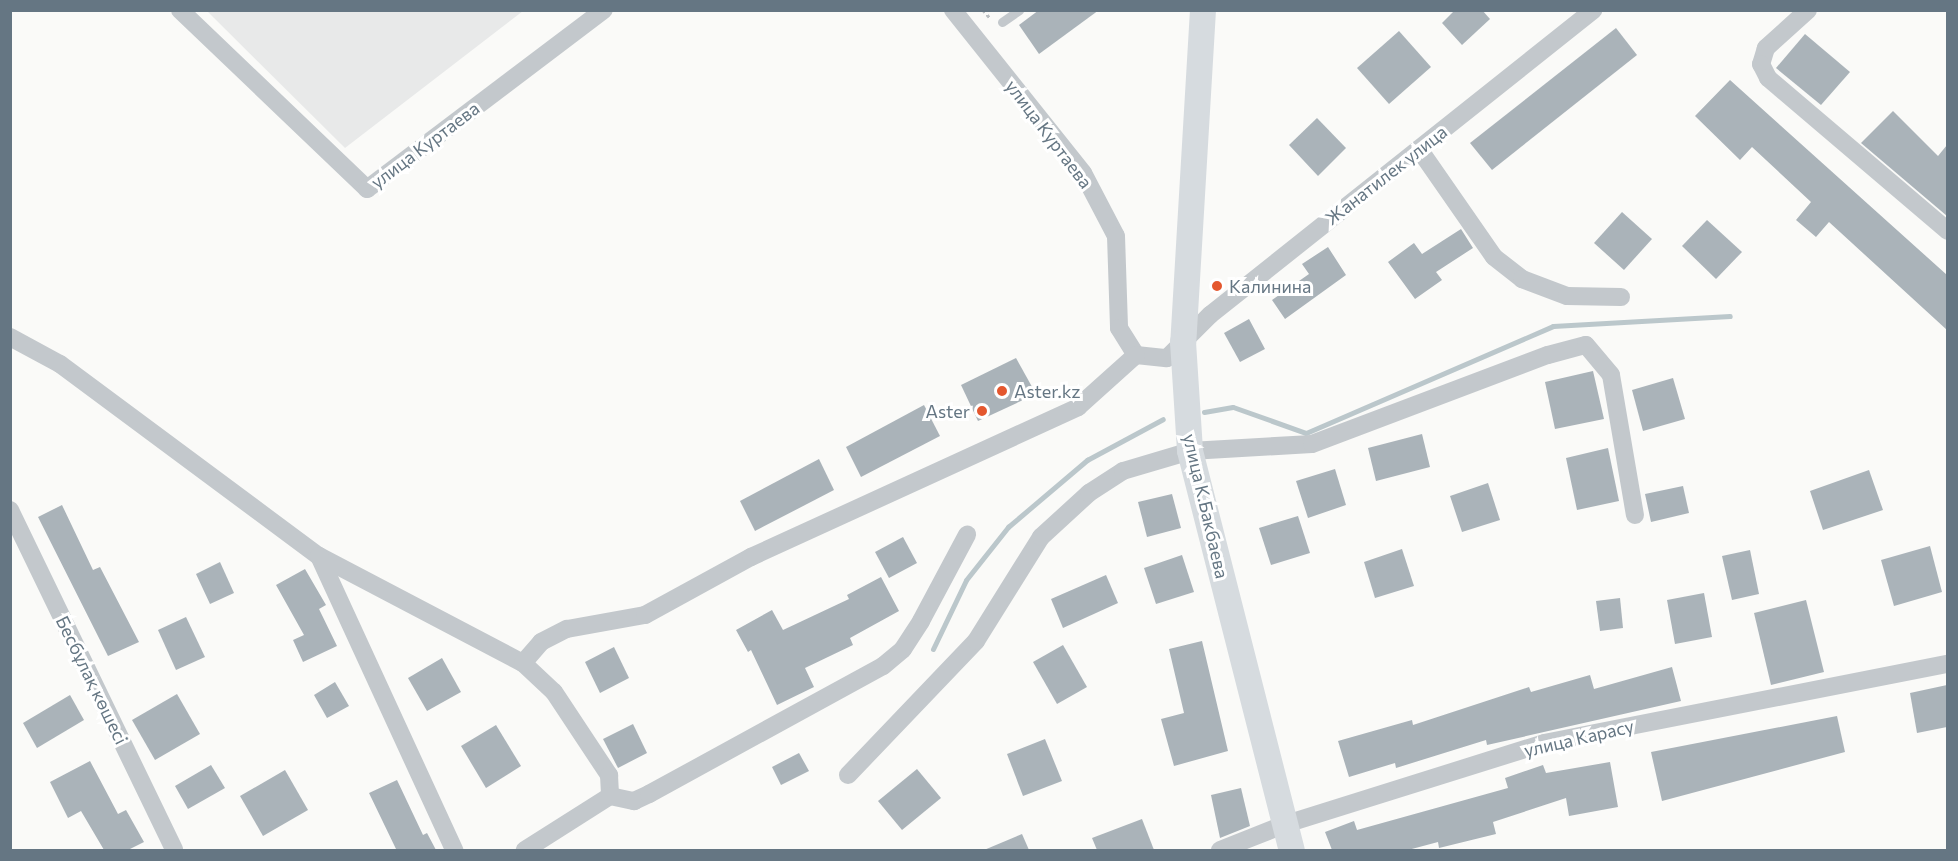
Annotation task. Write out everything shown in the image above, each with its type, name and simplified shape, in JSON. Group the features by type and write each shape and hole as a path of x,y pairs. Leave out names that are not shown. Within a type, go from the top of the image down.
{"street":[{"name":"улица Куртаева","path":"180,10 367,189 604,10"},
{"name":"улица Куртаева","path":"953,10 1083,174 1094,194 1116,236 1119,328 1136,355"},
{"name":"улица К.Бакбаева","path":"1203,10 1183,342 1190,451 1292,850"},
{"name":"Жанатилек улица","path":"1183,342 1210,315 1593,10"},
{"path":"1808,10 1766,48 1761,64 1768,78 1947,231"},
{"path":"1419,149 1494,257 1522,279 1568,296 1621,297"},
{"path":"10,337 60,364 319,556 524,663 554,692 609,775 610,796"},
{"path":"524,663 541,642 567,629 645,615 751,557 1078,407 1136,355 1167,358 1183,342"},
{"path":"848,775 976,641 1041,537 1064,514 1123,471 1190,451 1312,444 1548,355 1586,345 1611,375 1635,515"},
{"name":"Бесбұлақ көшесі","path":"10,510 174,850"},
{"path":"525,850 610,796 634,801 650,794 883,666 903,649 921,621 967,535"},
{"path":"319,556 454,850"},
{"name":"улица Карасу","path":"1220,850 1286,824 1544,744 1947,664"}],"lane":[{"path":"1002,22 1018,10"}],"shaded area":[{"path":"207,11 523,11 345,148"}],"building":[{"path":"1039,10 1099,10 1039,54 1019,25"},
{"path":"1455,10 1482,10 1490,19 1462,45 1442,23"},
{"path":"1616,28 1637,55 1492,170 1470,143"},
{"path":"1399,31 1431,67 1389,104 1357,68"},
{"path":"1805,34 1850,72 1821,105 1776,68"},
{"path":"1730,80 1947,275 1947,330 1829,222 1816,237 1796,220 1811,202 1752,147 1740,160 1695,116"},
{"path":"1893,111 1938,156 1947,145 1947,216 1861,143"},
{"path":"1317,118 1346,148 1318,176 1289,145"},
{"path":"1622,212 1652,239 1624,270 1594,243"},
{"path":"1707,220 1742,252 1716,279 1682,246"},
{"path":"1461,229 1473,248 1436,272 1442,280 1415,299 1388,262 1414,243 1422,254"},
{"path":"1328,247 1346,275 1285,319 1272,300 1309,274 1302,264"},
{"path":"1249,319 1265,349 1240,362 1224,333"},
{"path":"1016,358 1036,394 978,421 961,385"},
{"path":"1593,371 1604,419 1555,429 1545,382"},
{"path":"1673,378 1685,419 1643,431 1632,390"},
{"path":"924,405 940,436 861,477 846,447"},
{"path":"1422,434 1430,467 1376,481 1368,448"},
{"path":"1608,448 1619,501 1577,510 1566,458"},
{"path":"819,459 834,490 755,531 740,501"},
{"path":"1335,469 1346,505 1308,518 1296,481"},
{"path":"1869,470 1883,510 1823,530 1810,491"},
{"path":"1488,483 1500,520 1462,532 1450,496"},
{"path":"1683,486 1689,513 1651,522 1645,494"},
{"path":"1172,494 1181,528 1147,537 1138,502"},
{"path":"62,505 93,570 100,567 139,642 108,656 38,517"},
{"path":"1298,516 1310,553 1271,565 1259,528"},
{"path":"903,537 917,563 889,578 875,552"},
{"path":"1930,546 1942,592 1894,606 1881,560"},
{"path":"1402,549 1414,586 1375,598 1364,562"},
{"path":"1750,550 1759,594 1732,600 1722,556"},
{"path":"1182,555 1194,592 1156,604 1144,568"},
{"path":"220,562 234,593 210,604 196,574"},
{"path":"305,569 326,605 319,609 337,646 303,662 293,640 304,635 276,585"},
{"path":"1106,575 1118,603 1063,628 1051,599"},
{"path":"881,577 899,611 850,638 853,645 805,668 814,687 777,705 751,650 748,652 736,630 772,610 783,630 849,599 847,595"},
{"path":"1704,593 1712,637 1675,644 1667,600"},
{"path":"1620,598 1623,628 1600,631 1596,601"},
{"path":"1806,600 1824,672 1771,685 1754,613"},
{"path":"186,617 205,657 176,670 158,630"},
{"path":"1202,641 1228,751 1174,766 1161,719 1184,713 1169,649"},
{"path":"1063,645 1087,687 1057,704 1033,662"},
{"path":"614,647 629,678 600,693 585,662"},
{"path":"442,658 461,692 427,711 408,678"},
{"path":"1672,667 1681,701 1487,745 1486,740 1396,768 1395,763 1349,777 1338,741 1412,720 1413,725 1529,687 1531,692 1590,675 1594,689"},
{"path":"335,682 349,706 327,718 314,695"},
{"path":"1947,685 1947,727 1917,733 1910,693"},
{"path":"177,694 200,734 155,760 132,720"},
{"path":"70,695 84,720 37,748 23,723"},
{"path":"1837,716 1845,752 1662,801 1651,752"},
{"path":"633,724 647,753 618,768 603,739"},
{"path":"496,725 521,766 486,788 461,746"},
{"path":"1045,739 1062,781 1023,796 1007,754"},
{"path":"799,753 809,771 781,785 772,767"},
{"path":"90,761 118,814 126,810 144,842 128,850 104,850 81,811 68,818 50,782"},
{"path":"1610,762 1618,807 1569,816 1566,798 1493,822 1496,834 1439,848 1438,842 1408,850 1332,850 1325,832 1354,821 1357,830 1508,788 1505,778 1543,765 1546,773"},
{"path":"211,765 225,788 188,809 175,786"},
{"path":"917,769 941,798 902,830 878,801"},
{"path":"285,770 308,810 263,836 240,796"},
{"path":"397,780 423,835 427,833 436,850 392,850 396,849 369,793"},
{"path":"1241,788 1250,826 1220,838 1211,795"},
{"path":"1142,819 1154,850 1097,850 1092,838"},
{"path":"1022,834 1029,850 984,850"}],"waterway":[{"path":"1204,412 1233,407 1306,433 1553,326 1730,316"},
{"path":"933,649 966,580 1008,527 1087,460 1163,419"}],"place":[{"name":"Калинина","path":"1217,286"},
{"name":"Aster.kz","path":"1002,391"},
{"name":"Aster","path":"982,411"}]}
